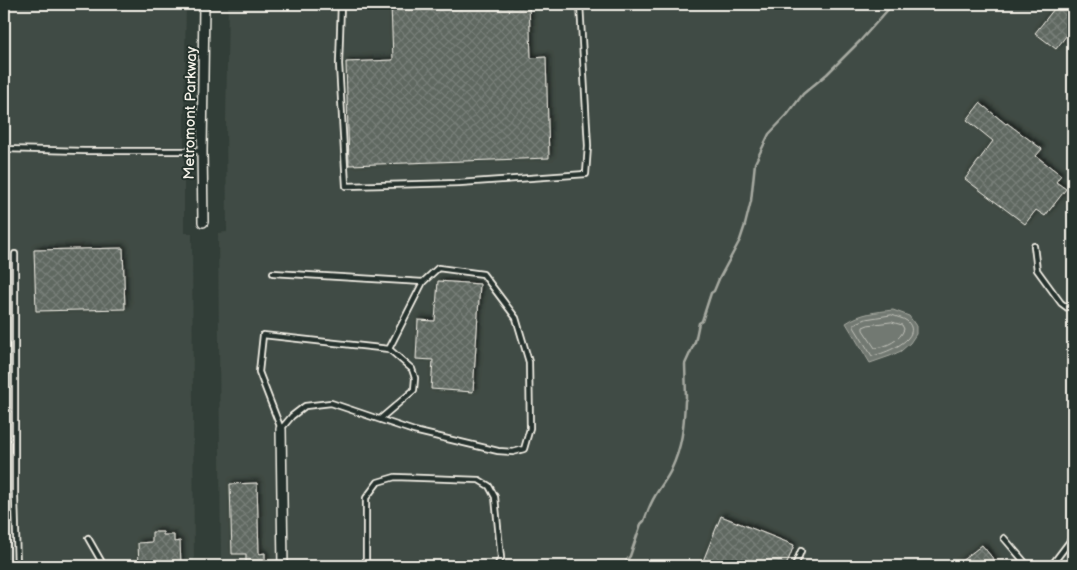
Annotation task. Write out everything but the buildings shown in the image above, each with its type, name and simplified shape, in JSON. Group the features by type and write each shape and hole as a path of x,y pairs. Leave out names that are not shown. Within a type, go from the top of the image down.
{"street":[{"name":"Metromont Parkway","path":"203,222 204,4"},
{"path":"281,429 283,566"}],"lane":[{"path":"341,4 339,64 346,186 459,183 586,174 588,146 580,4"},
{"path":"4,149 202,151"},
{"path":"1034,246 1037,270 1061,303 1073,312"},
{"path":"15,254 15,497 17,566"},
{"path":"380,419 414,390 415,378 412,369 389,349 263,335 259,372 281,429 304,406 331,403 414,431 498,451 513,452 524,449 530,428 528,362 516,318 483,274 438,268 423,282 389,349"},
{"path":"272,272 423,282"},
{"path":"366,566 366,498 378,482 395,477 479,480 489,486 495,497 501,558 497,566"},
{"path":"1051,566 1073,537"},
{"path":"88,538 104,566"},
{"path":"1004,538 1028,566"},
{"path":"795,566 801,551"}],"shaded area":[{"path":"4,4 186,4 184,233 192,233 194,566 4,566"},
{"path":"228,4 1073,4 1073,566 221,566 218,233 227,232"}],"water":[{"path":"893,310 909,316 916,326 916,334 901,351 870,363 846,323 863,315"}],"waterway":[{"path":"623,566 630,556 641,524 653,499 669,473 678,453 682,436 686,398 685,364 695,342 699,323 702,321 711,293 714,291 740,240 751,201 755,163 769,134 803,94 827,74 893,4"}]}
